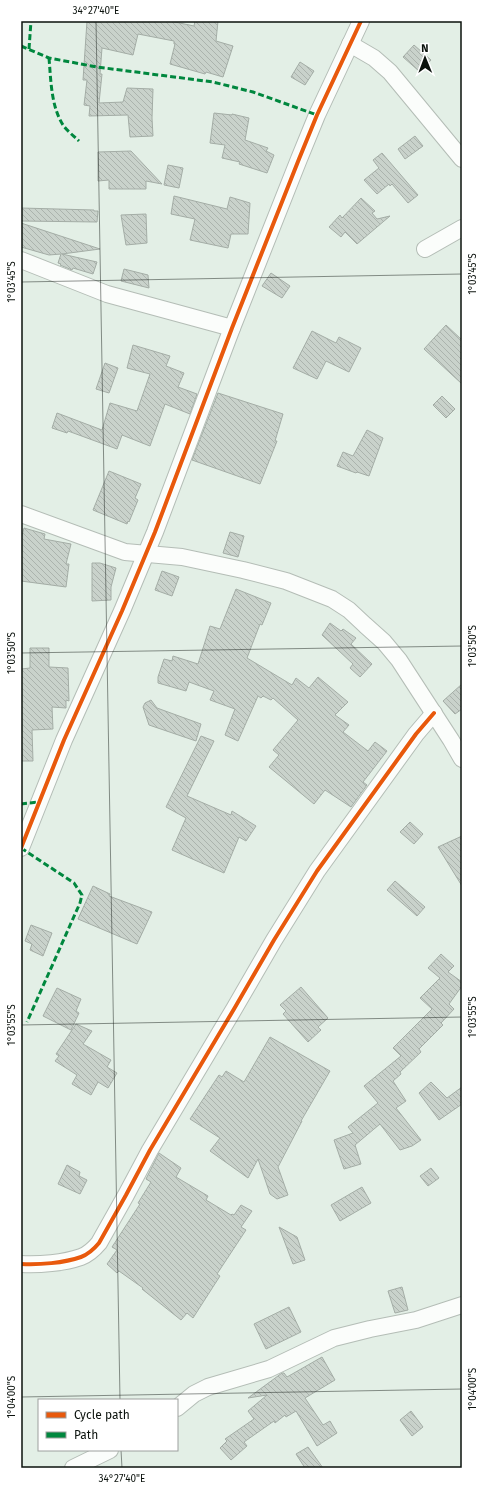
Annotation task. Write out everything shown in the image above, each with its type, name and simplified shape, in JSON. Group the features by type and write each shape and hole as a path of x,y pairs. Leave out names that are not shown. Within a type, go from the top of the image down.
{"street":[{"path":"21,848 64,740 122,611 155,532 232,328 317,115 361,21"},
{"path":"350,44 374,58 390,72 462,159"},
{"path":"425,249 462,228"},
{"path":"21,260 107,294 232,328"},
{"path":"21,514 125,552 182,557 243,570 286,581 332,599 349,610 384,642 399,660 462,759"},
{"path":"21,1264 35,1265 82,1257 92,1251 99,1243 165,1124 316,871 416,734 434,713"},
{"path":"178,1407 194,1394 208,1387 269,1368 334,1338 416,1320 462,1305"},
{"path":"73,1468 108,1451"}],"building":[{"path":"87,21 170,21 194,26 195,21 218,21 216,41 233,46 223,77 206,72 205,74 170,64 175,44 174,41 138,34 133,55 102,48 100,74 102,74 99,103 123,102 127,88 153,89 153,136 130,137 128,115 89,116 90,106 84,105 87,80 83,80"},
{"path":"414,45 431,60 420,72 403,57"},
{"path":"300,62 314,71 305,85 291,77"},
{"path":"214,113 232,114 249,118 245,140 268,148 266,151 274,155 267,173 239,164 240,162 222,158 225,145 210,143"},
{"path":"415,136 423,146 405,159 398,149"},
{"path":"131,151 162,184 146,181 146,189 109,189 109,180 98,181 98,152"},
{"path":"382,153 418,195 408,203 392,184 390,186 389,184 377,194 364,180 379,168 373,160"},
{"path":"168,165 183,168 179,188 164,185"},
{"path":"174,196 227,209 230,197 250,203 248,234 231,234 228,248 190,240 195,219 171,214"},
{"path":"361,198 375,211 372,213 377,219 390,216 357,244 345,232 341,237 329,227 340,215 342,218"},
{"path":"21,208 94,210 98,211 97,222 21,221"},
{"path":"146,214 147,243 126,245 121,215"},
{"path":"21,223 100,249 62,254 97,262 93,274 73,268 72,270 60,265 61,264 58,263 61,254 49,255 21,247"},
{"path":"124,269 148,275 149,288 121,281"},
{"path":"271,273 290,286 282,298 262,286"},
{"path":"446,325 462,340 462,384 424,349"},
{"path":"312,331 336,343 339,337 361,348 349,372 326,361 317,379 293,368"},
{"path":"133,345 170,356 166,366 184,373 178,387 197,394 190,414 165,404 150,446 122,435 117,449 68,431 67,433 52,428 57,413 102,430 110,403 137,411 150,374 127,368"},
{"path":"105,363 118,368 109,393 96,389"},
{"path":"218,393 283,414 275,441 277,441 260,484 192,460"},
{"path":"442,396 455,409 446,418 433,405"},
{"path":"367,430 383,438 369,476 337,466 343,452 353,456"},
{"path":"109,471 141,484 135,498 138,500 127,524 93,510"},
{"path":"24,528 45,534 44,539 71,544 66,564 69,564 66,587 21,581 21,539"},
{"path":"230,532 244,536 238,557 223,553"},
{"path":"92,563 100,563 116,568 111,587 111,600 92,601"},
{"path":"162,571 179,577 172,596 155,590"},
{"path":"236,589 271,603 262,625 260,624 247,658 292,685 296,678 309,688 318,677 348,702 335,715 349,725 343,732 368,751 375,742 387,751 363,782 367,785 351,807 325,790 314,804 269,767 279,755 273,750 298,720 273,698 271,700 263,696 261,698 258,696 238,741 225,735 235,709 210,700 214,691 189,682 186,691 158,683 158,677 164,659 172,661 173,656 198,664 210,626 220,629"},
{"path":"330,623 341,631 343,629 356,638 351,644 372,664 360,677 350,668 353,664 322,635"},
{"path":"30,648 49,648 49,667 68,668 69,701 66,700 66,708 52,707 53,729 32,730 33,761 21,761 21,669 30,668"},
{"path":"462,684 462,709 455,714 443,701"},
{"path":"151,700 157,708 201,724 196,741 149,725 143,707 145,703"},
{"path":"201,736 214,741 187,796 231,815 232,811 256,826 246,841 239,837 224,873 172,850 186,818 166,807"},
{"path":"410,822 423,834 414,844 400,832"},
{"path":"462,836 462,886 438,847"},
{"path":"395,881 425,907 417,916 387,890"},
{"path":"93,886 110,894 109,896 152,912 137,944 78,919"},
{"path":"31,925 52,933 43,956 30,950 32,944 25,941"},
{"path":"441,954 454,966 448,972 462,982 462,986 449,1004 454,1009 441,1023 443,1025 419,1049 421,1052 400,1072 401,1074 393,1081 406,1101 396,1108 421,1140 412,1146 400,1150 380,1124 355,1145 361,1164 344,1169 334,1140 353,1133 348,1127 378,1103 364,1086 401,1056 393,1048 432,1009 420,998 440,978 428,968"},
{"path":"301,987 328,1018 318,1027 321,1030 308,1042 283,1014 286,1011 280,1005"},
{"path":"57,988 81,999 76,1011 79,1013 71,1030 43,1016"},
{"path":"76,1024 92,1031 83,1044 111,1060 107,1067 117,1073 108,1088 98,1082 91,1095 72,1084 77,1075 55,1061 59,1056 56,1054"},
{"path":"270,1037 330,1071 301,1121 278,1167 288,1195 277,1199 270,1194 258,1159 248,1178 210,1151 220,1138 190,1119 219,1075 222,1077 226,1071 244,1082"},
{"path":"431,1082 447,1098 462,1087 462,1104 439,1120 419,1093"},
{"path":"159,1153 181,1168 176,1177 208,1196 206,1200 231,1215 234,1215 241,1205 252,1211 241,1227 246,1230 217,1274 220,1276 193,1318 187,1313 181,1320 142,1289 143,1288 119,1271 117,1273 107,1264 117,1250 112,1247 140,1204 138,1203 151,1182 146,1179"},
{"path":"67,1165 80,1172 79,1176 87,1180 80,1194 58,1184"},
{"path":"431,1168 439,1178 428,1186 420,1176"},
{"path":"362,1187 371,1203 340,1221 331,1205"},
{"path":"279,1227 297,1237 305,1260 293,1264"},
{"path":"402,1287 408,1310 395,1313 388,1291"},
{"path":"289,1307 301,1332 266,1349 254,1324"},
{"path":"322,1357 335,1380 305,1398 323,1425 330,1421 337,1433 317,1446 296,1411 286,1417 285,1415 275,1423 274,1421 244,1442 247,1446 231,1460 220,1448 227,1441 225,1439 254,1419 248,1411 267,1395 248,1398 282,1373 284,1373 287,1377"},
{"path":"411,1411 423,1427 412,1436 400,1420"},
{"path":"308,1447 323,1468 305,1468 296,1454"}],"marked path":[{"path":"29,49 31,21"},
{"path":"21,46 49,58 97,67 213,82 253,92 317,115"},
{"path":"49,58 52,93 56,110 63,125 79,141"},
{"path":"21,804 39,802"},
{"path":"21,848 74,883 82,895 80,903 27,1022"}],"cycle path":[{"path":"21,848 64,740 122,611 155,532 232,328 317,115 361,21"},
{"path":"21,1264 67,1261 84,1256 99,1243 150,1150 274,940 317,871 416,734 434,713"}]}
